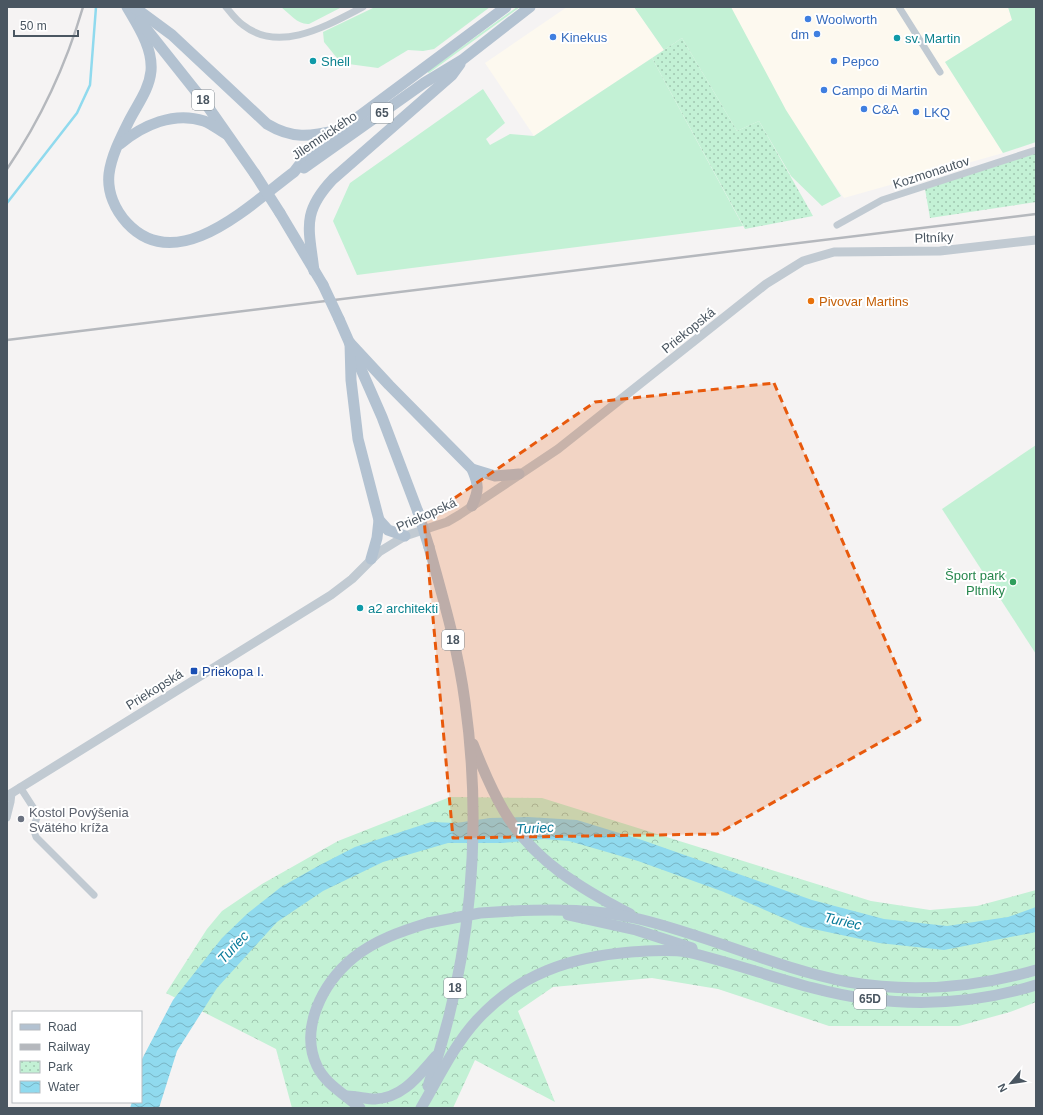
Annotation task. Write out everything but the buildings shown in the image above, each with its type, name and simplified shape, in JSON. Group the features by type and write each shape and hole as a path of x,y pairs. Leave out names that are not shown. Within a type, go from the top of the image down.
{"main road":[{"name":"18","path":"128,7 229,135 280,213 323,285 390,434 429,547 460,668 470,736 473,804 472,866 463,952 439,1052 421,1108"},
{"path":"128,7 147,46 151,70 146,90 127,124 112,159 109,175 111,197 116,208 127,223 139,234 153,240 166,243 185,242 211,232 294,172"},
{"path":"134,7 172,35 267,124 285,133 304,136 317,136 342,129"},
{"name":"Jilemnického","path":"294,172 301,163 342,129 506,7"},
{"name":"Jilemnického","path":"294,172 305,168 424,82 462,60 530,7"},
{"path":"314,271 309,222 313,205 320,193 333,179 452,75 462,60"},
{"path":"118,146 132,134 148,125 162,120 182,118 205,122 229,135"},
{"path":"350,343 472,469 477,482 478,492 472,506"},
{"path":"350,343 351,380 358,439 379,520 377,538 371,559"},
{"path":"472,469 495,476 519,474"},
{"path":"379,520 388,530 405,536"},
{"path":"470,736 490,785 513,824 542,857 567,879 586,892 639,919"},
{"path":"360,1108 347,1096 334,1088 317,1067 312,1053 310,1031 319,1003 328,988 353,958 389,937 428,923 480,913 572,909 639,919"},
{"path":"553,911 636,930 708,954 732,964"},
{"name":"65D","path":"639,919 820,976 872,986 924,988 964,986 1012,977 1036,970"},
{"path":"421,1108 462,1038 476,1021 494,1003 514,988 534,976 559,965 587,958 646,951 685,952 732,964"},
{"name":"65D","path":"732,964 813,989 867,999 906,1002 965,1000 1036,985"},
{"path":"347,1096 376,1099 392,1096 412,1082 439,1052"}],"street":[{"path":"226,7 243,26 253,31 268,36 288,37 306,33 363,7"},
{"path":"899,7 940,72"},
{"name":"Kozmonautov","path":"836,225 882,200 1036,150"},
{"name":"Pltníky","path":"834,252 940,251 1036,240"},
{"name":"Priekopská","path":"9,794 330,595 352,579 371,559 405,536 446,522 472,506 558,449 781,274 803,260 834,252"},
{"path":"20,788 38,815 33,828 36,837 94,895"},
{"path":"7,818 11,802 9,794"}],"highlighted area":[{"path":"774,383 920,720 717,834 453,838 424,519 595,402"}],"shaded area":[{"path":"567,7 634,7 664,50 534,136 485,63"},
{"name":"Campo di Martin","path":"715,7 1008,7 1012,20 945,62 1003,153 844,198 727,33"}],"green space":[{"path":"281,7 342,7 309,24 305,24 298,21"},
{"path":"375,7 490,7 434,49 423,51 408,50 378,68 341,63 324,42 323,32"},
{"path":"517,7 520,7 429,73 427,72"},
{"path":"634,7 731,7 786,110 841,196 822,206 791,176 759,121 737,131 682,38 664,50"},
{"path":"1008,7 1036,7 1036,142 1003,153 945,62 1012,20"},
{"path":"682,38 737,131 759,121 813,216 745,229 652,58"},
{"path":"652,58 743,226 357,275 333,221 350,183 483,89 505,123 486,139 490,145 510,134 534,136"},
{"path":"1036,152 1036,202 930,218 925,189"},
{"name":"Šport park Pltníky","path":"1036,445 1036,654 942,509"},
{"path":"450,797 542,798 871,901 930,910 977,906 1036,890 1036,1002 1010,1012 959,1026 829,1026 718,989 652,978 553,987 518,1011 555,1102 475,1060 453,1108 292,1108 276,1049 166,993 207,929 222,911 262,884 338,841"}],"water":[{"name":"Turiec","path":"528,817 577,820 642,840 812,900 884,919 947,926 1008,917 1036,907 1036,932 944,950 879,943 804,927 724,892 638,861 569,841 544,839 503,843 448,843 383,862 323,891 277,922 217,988 177,1051 159,1108 130,1108 132,1103 142,1103 142,1059 173,1000 222,938 248,913 281,887 355,847 431,822 456,823 490,818"}],"waterway":[{"path":"7,203 77,113 90,85 96,7"}],"railway":[{"path":"7,169 42,111 69,50 83,7"},
{"path":"7,340 1036,214"}],"place":[{"name":"Woolworth","path":"808,19"},
{"name":"dm","path":"817,34"},
{"name":"Kinekus","path":"553,37"},
{"name":"sv. Martin","path":"897,38"},
{"name":"Shell","path":"313,61"},
{"name":"Pepco","path":"834,61"},
{"name":"Campo di Martin","path":"824,90"},
{"name":"C&A","path":"864,109"},
{"name":"LKQ","path":"916,112"},
{"name":"Pivovar Martins","path":"811,301"},
{"name":"Šport park Pltníky","path":"1013,582"},
{"name":"a2 architekti","path":"360,608"},
{"name":"Priekopa I.","path":"194,671"},
{"name":"Kostol Povýšenia Svätého kríža","path":"21,819"}]}
